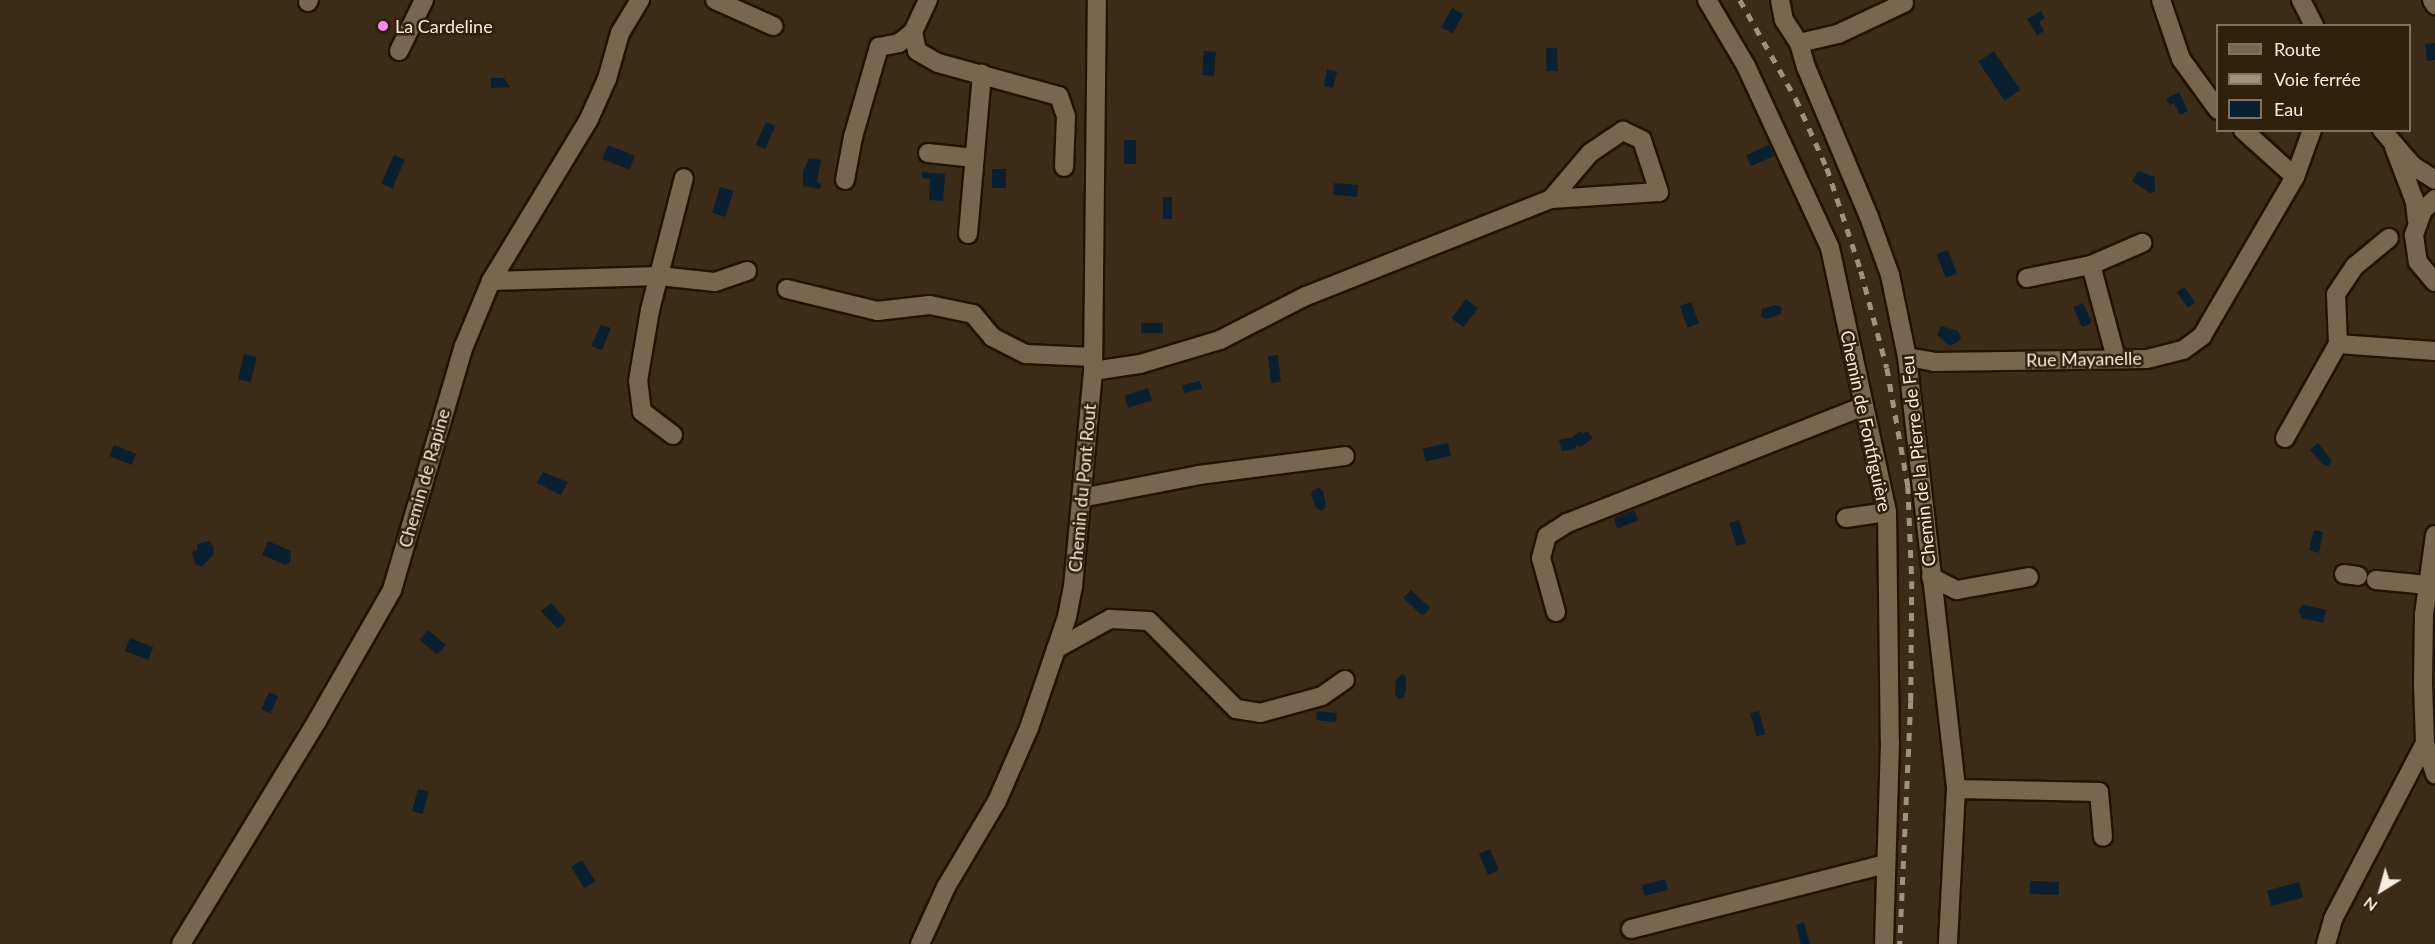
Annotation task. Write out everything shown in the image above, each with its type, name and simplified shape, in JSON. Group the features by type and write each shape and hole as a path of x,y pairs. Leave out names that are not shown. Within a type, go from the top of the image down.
{"street":[{"path":"399,51 424,0"},
{"name":"Chemin de Rapine","path":"181,944 317,721 392,590 464,346 491,281 589,119 607,79 620,33 640,0"},
{"path":"715,0 773,26"},
{"path":"845,180 853,137 879,47 898,44 913,32 928,0"},
{"name":"Chemin de Fontfiguière","path":"1707,0 1746,66 1830,248 1887,512 1890,742 1884,944"},
{"name":"Chemin de la Pierre de Feu","path":"1780,0 1784,20 1798,43 1869,217 1890,275 1907,357 1930,539 1931,577 1956,789 1948,944"},
{"path":"2161,0 2181,59 2216,109"},
{"path":"2301,0 2313,24"},
{"path":"2432,0 2435,5"},
{"name":"Chemin du Pont Rout","path":"920,944 946,887 997,801 1029,728 1056,649 1073,587 1093,364 1093,2"},
{"path":"1798,43 1838,34 1904,3"},
{"path":"913,32 917,51 938,63 1059,96 1066,116 1064,167"},
{"path":"968,234 982,74"},
{"path":"787,289 877,311 930,305 973,314 992,337 1026,354 1093,364 1140,364 1220,339 1306,296 1551,199 1659,192 1642,140 1623,130 1590,153 1551,199"},
{"path":"2245,132 2295,177"},
{"name":"Rue Mayanelle","path":"1907,357 1934,362 2148,359 2183,350 2202,336 2295,177 2311,132"},
{"path":"2383,132 2394,147 2413,166 2435,180"},
{"path":"2394,147 2415,202 2417,221"},
{"path":"928,153 975,158"},
{"path":"673,435 642,412 638,381 659,276 684,178"},
{"path":"2435,199 2423,210 2417,221 2414,235 2418,262 2435,282"},
{"path":"2284,438 2337,344 2336,294 2355,266 2389,238"},
{"path":"2027,278 2091,265 2142,243"},
{"path":"2091,265 2116,358"},
{"path":"491,281 659,276 715,282 747,271"},
{"path":"2337,344 2435,351"},
{"path":"1556,612 1541,558 1547,536 1567,523 1864,406"},
{"path":"1081,498 1199,475 1345,456"},
{"path":"1846,518 1887,512"},
{"path":"2435,535 2424,614 2425,743 2435,774"},
{"path":"2360,576 2428,585"},
{"path":"1931,577 1957,590 2028,577"},
{"path":"1056,649 1110,619 1149,621 1236,709 1260,713 1322,696 1345,680"},
{"path":"2326,944 2333,919 2425,743"},
{"path":"1956,789 2099,792 2103,837"},
{"path":"1631,929 1887,864"}],"water":[{"path":"1452,8 1463,14 1453,34 1441,27"},
{"path":"2041,11 2045,18 2039,22 2044,31 2037,35 2027,19"},
{"path":"2435,43 2435,60 2427,61 2425,44"},
{"path":"1546,48 1557,48 1558,71 1547,71"},
{"path":"1204,51 1216,52 1214,76 1202,75"},
{"path":"1994,51 2020,90 2005,101 1978,62"},
{"path":"1327,69 1337,72 1333,88 1324,86"},
{"path":"491,78 504,78 510,87 491,88"},
{"path":"2179,92 2188,111 2180,115 2174,103 2170,105 2166,99"},
{"path":"766,122 775,126 765,149 756,145"},
{"path":"1124,140 1136,140 1136,164 1124,164"},
{"path":"608,145 635,156 629,170 602,159"},
{"path":"1769,145 1774,156 1751,166 1746,155"},
{"path":"394,155 405,160 392,188 381,183"},
{"path":"809,158 821,160 817,182 821,184 820,189 803,186 803,172"},
{"path":"992,169 1006,169 1006,188 992,188"},
{"path":"2138,171 2155,177 2155,192 2150,193 2132,181"},
{"path":"922,172 945,174 943,201 929,200 930,179 922,178"},
{"path":"1334,183 1358,185 1357,197 1333,195"},
{"path":"720,187 733,191 725,217 712,213"},
{"path":"1163,197 1172,197 1172,219 1163,219"},
{"path":"1948,250 1957,273 1946,278 1937,254"},
{"path":"2184,287 2195,302 2188,308 2177,292"},
{"path":"1466,299 1478,308 1464,327 1452,318"},
{"path":"1691,302 1699,324 1688,328 1680,306"},
{"path":"2083,303 2091,320 2090,324 2082,327 2073,307"},
{"path":"1776,305 1782,308 1781,314 1766,319 1761,317 1762,309"},
{"path":"1141,323 1163,323 1163,333 1141,333"},
{"path":"601,325 611,328 602,350 591,346"},
{"path":"1941,326 1958,331 1961,337 1959,341 1950,346 1937,335"},
{"path":"244,354 257,357 251,382 238,379"},
{"path":"1278,355 1281,382 1271,383 1268,356"},
{"path":"1200,381 1202,389 1184,393 1183,385"},
{"path":"1148,388 1152,400 1128,408 1124,396"},
{"path":"1580,431 1583,434 1587,431 1593,438 1581,447 1577,445 1575,449 1562,451 1559,440 1573,437"},
{"path":"1448,443 1451,456 1426,462 1423,449"},
{"path":"2318,443 2332,461 2328,466 2322,464 2310,450"},
{"path":"114,445 136,454 132,465 110,456"},
{"path":"543,472 568,482 561,495 537,483"},
{"path":"1319,488 1323,491 1326,506 1322,511 1316,508 1311,494 1313,490"},
{"path":"1634,510 1638,520 1618,528 1614,518"},
{"path":"1739,520 1746,543 1736,546 1729,523"},
{"path":"2314,530 2323,532 2319,553 2309,550"},
{"path":"209,541 214,547 213,555 202,567 195,564 192,552 197,550 197,544"},
{"path":"268,541 291,551 290,562 286,565 262,555"},
{"path":"1411,590 1430,608 1423,616 1403,598"},
{"path":"551,603 566,620 558,629 541,611"},
{"path":"2304,605 2326,610 2323,623 2302,618 2298,610"},
{"path":"428,630 446,645 437,655 420,640"},
{"path":"130,638 153,647 148,660 125,651"},
{"path":"1402,674 1406,677 1406,691 1404,697 1399,699 1395,695 1396,680"},
{"path":"269,692 278,696 270,713 261,709"},
{"path":"1317,711 1337,713 1336,722 1316,720"},
{"path":"1759,711 1765,734 1757,737 1750,713"},
{"path":"418,789 429,792 423,814 412,811"},
{"path":"1490,849 1499,870 1488,875 1479,854"},
{"path":"582,860 595,881 584,888 571,867"},
{"path":"1665,879 1668,890 1645,896 1642,885"},
{"path":"2030,881 2059,882 2059,895 2030,894"},
{"path":"2299,882 2303,897 2271,906 2267,891"},
{"path":"1804,922 1810,944 1801,944 1796,925"}],"railway":[{"path":"1740,0 1796,99 1827,168 1861,271 1887,368 1908,486 1912,581 1911,701 1900,944"}],"place":[{"name":"La Cardeline","path":"383,26"}]}
